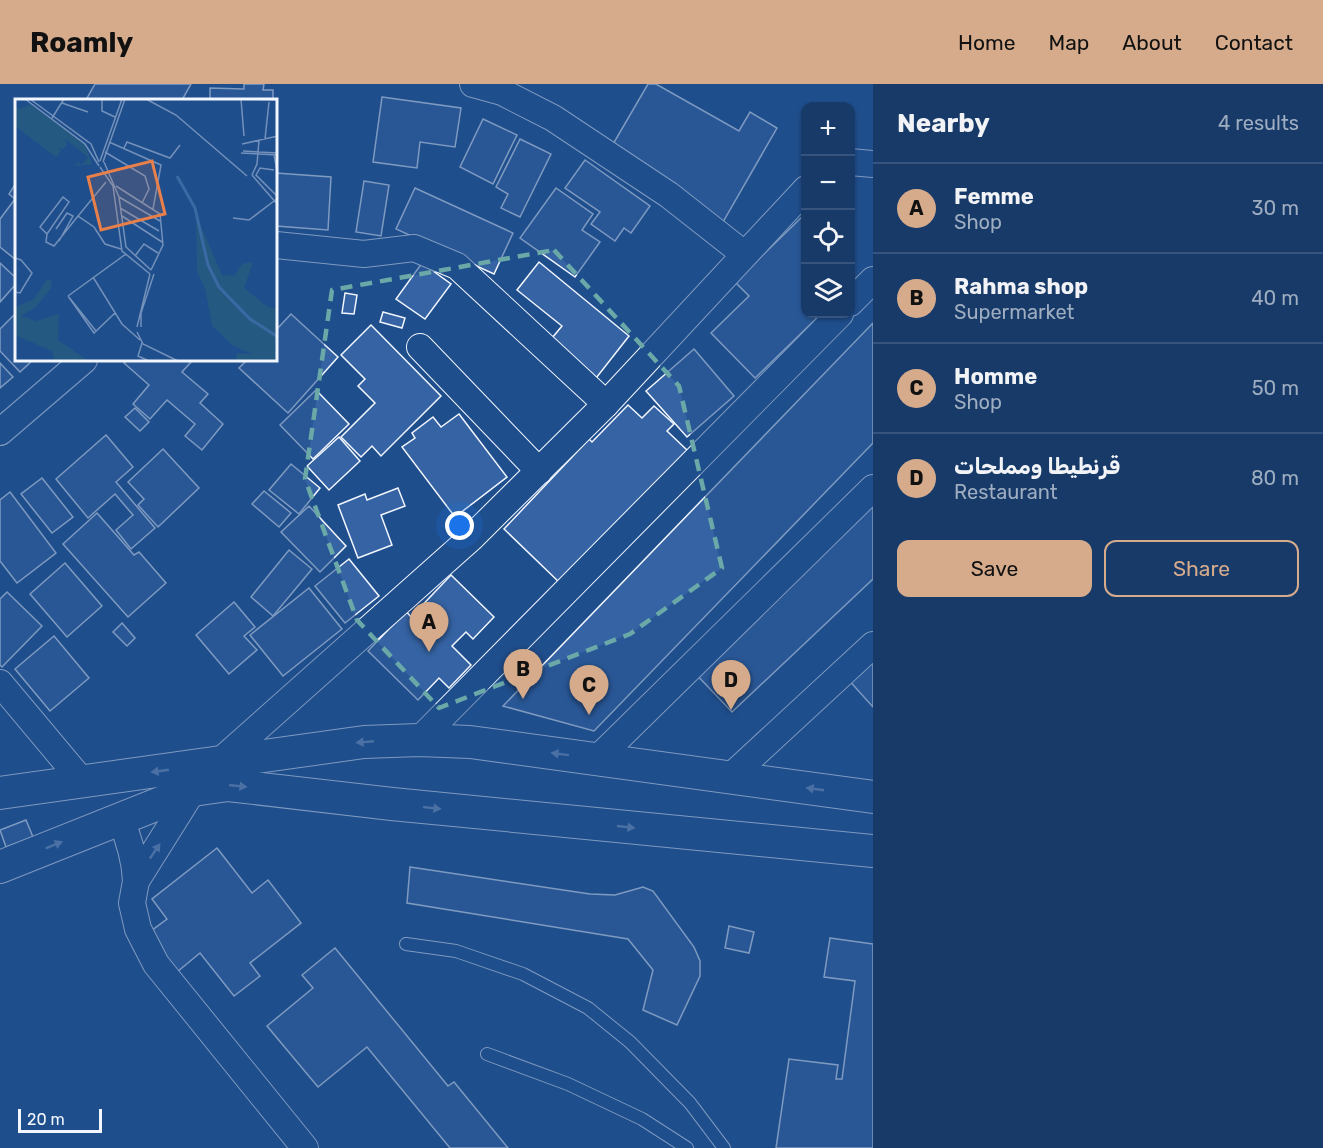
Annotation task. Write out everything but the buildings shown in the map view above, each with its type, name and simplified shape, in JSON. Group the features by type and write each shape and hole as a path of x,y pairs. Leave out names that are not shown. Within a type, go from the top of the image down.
{"street":[{"path":"473,84 502,92 553,118 669,195 744,254"},
{"path":"855,162 873,164"},
{"path":"218,763 471,538 606,404 801,194"},
{"path":"278,245 364,254 414,248 457,266 606,404"},
{"path":"855,298 873,280"},
{"path":"419,740 836,318"},
{"path":"420,347 538,471"},
{"path":"0,432 82,362"},
{"path":"598,758 873,488"},
{"path":"729,778 873,645"},
{"path":"0,682 82,781"},
{"path":"0,793 364,742 419,740 470,742 598,758 873,797"},
{"path":"0,867 193,790 228,785 392,804 873,851"},
{"path":"136,881 193,790"},
{"path":"120,818 130,842 135,864 136,881 132,903 138,929 156,964 306,1148"}],"lane":[{"path":"406,944 456,951 523,974 588,1008 630,1042 690,1103 724,1148"},
{"path":"487,1054 568,1084 642,1119 687,1148"}],"highlighted area":[{"path":"554,250 679,386 722,568 630,634 439,708 357,620 305,479 332,290"}],"place":[{"name":"Femme","path":"429,652"},
{"name":"Rahma shop","path":"523,699"},
{"name":"قرنطيطا ومملحات","path":"731,710"},
{"name":"Homme","path":"589,715"}]}
